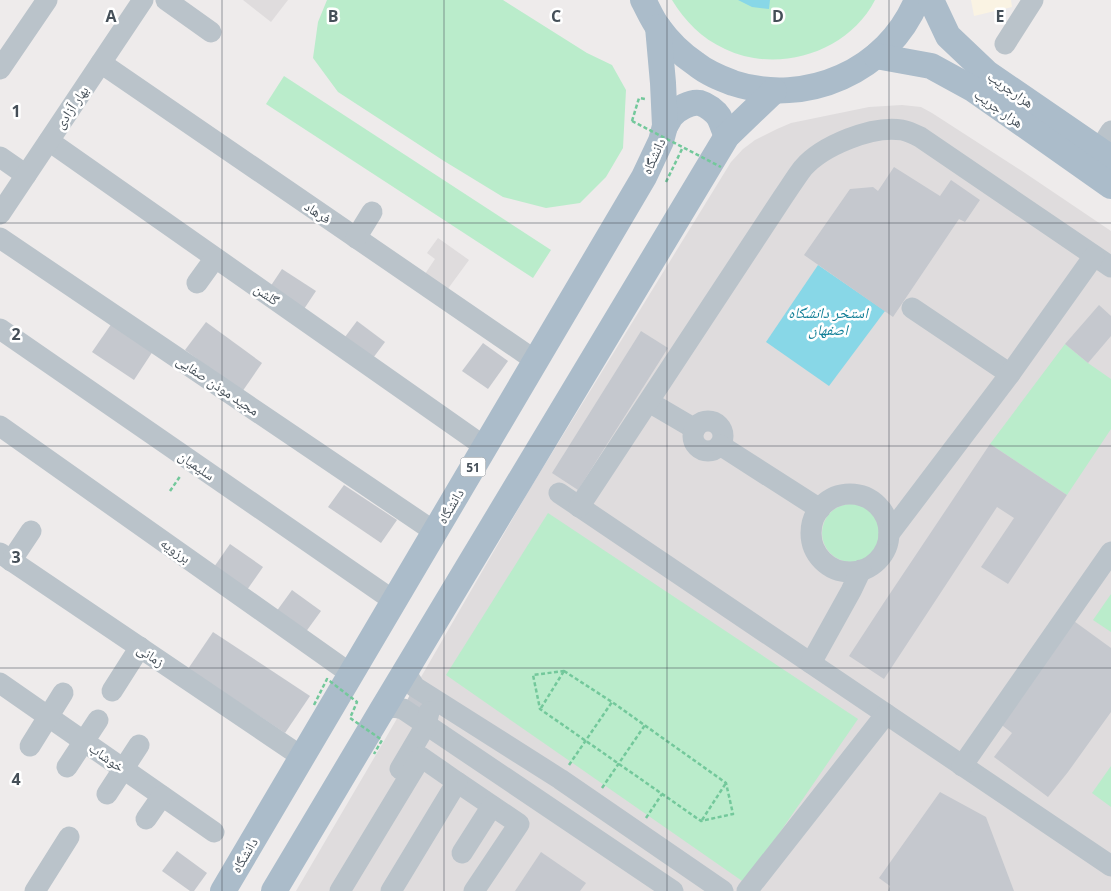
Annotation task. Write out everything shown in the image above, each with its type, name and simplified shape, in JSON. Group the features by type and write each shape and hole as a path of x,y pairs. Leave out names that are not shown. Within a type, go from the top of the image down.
{"main road":[{"path":"643,0 658,27 675,48 697,65 721,78 747,87 774,91 801,89 828,83 853,72 876,56 896,36 917,0"},
{"name":"هزارجریب","path":"931,0 948,36 987,73 1107,146"},
{"name":"دانشگاه","path":"223,891 644,176 661,141 665,126 658,27"},
{"name":"هزار جریب","path":"876,56 930,66 973,89 1111,186"},
{"path":"274,891 726,136 774,91"},
{"path":"665,126 672,115 682,107 699,103 708,107 720,118 726,136"}],"street":[{"path":"0,69 47,0"},
{"name":"بهار آزادی","path":"0,214 143,0"},
{"path":"166,0 210,33"},
{"path":"1005,44 1032,0"},
{"name":"فرهاد","path":"101,63 536,361"},
{"path":"579,507 804,168 822,152 842,141 883,129 902,130 920,136 1103,262 1010,374 889,534"},
{"name":"گلشن","path":"49,141 485,447"},
{"path":"0,157 26,175"},
{"path":"356,238 372,212"},
{"name":"مجید موذن صفایی","path":"0,238 435,532"},
{"path":"197,283 215,258"},
{"path":"912,308 1010,374"},
{"name":"سلیمیان","path":"0,329 394,601"},
{"path":"649,402 695,429 704,422 714,423 722,434 720,445 820,509"},
{"name":"برزویه","path":"0,426 351,674"},
{"path":"559,493 1111,866"},
{"path":"848,494 872,500 882,510 887,520 889,534 886,548 880,557 870,566 861,570 850,571 840,570 827,564 814,546 812,531 814,521 820,509 829,500 848,494"},
{"path":"6,557 31,530"},
{"path":"962,766 1111,552"},
{"name":"زمانی","path":"6,557 302,757"},
{"path":"811,663 861,570"},
{"path":"112,691 140,647"},
{"path":"408,668 409,678 415,687 560,779 723,891"},
{"name":"خوشاب","path":"0,683 214,832"},
{"path":"30,746 64,693"},
{"path":"340,887 426,724 431,707 440,702"},
{"path":"382,710 394,707 403,709 673,891"},
{"path":"747,891 886,714"},
{"path":"67,767 98,720"},
{"path":"107,794 139,745"},
{"path":"340,887 421,757 519,824 474,891"},
{"path":"390,891 457,782"},
{"path":"146,819 162,796"},
{"path":"462,853 492,806"},
{"path":"35,891 69,838"}],"path":[{"path":"639,98 632,121 721,167"},
{"path":"666,182 683,147"},
{"path":"540,709 564,671"},
{"path":"564,671 612,702 726,783 733,814 701,821 662,794 540,709 533,675 564,671"},
{"path":"314,705 327,680 357,702 350,718 382,740 374,754"},
{"path":"560,779 612,702"},
{"path":"593,802 645,726"},
{"path":"701,821 726,783"},
{"path":"637,832 662,794"}],"shaded area":[{"path":"243,0 288,0 271,22"},
{"path":"971,0 1011,0 1012,7 974,16"},
{"path":"902,105 921,107 932,113 1111,231 1111,891 296,891 531,487 731,162 755,140 791,123 869,107"},
{"path":"438,238 469,260 447,290 425,274 435,259 427,253"}],"green space":[{"path":"327,0 503,0 587,53 612,65 626,90 623,148 606,177 580,203 546,208 503,197 338,92 313,58 318,22"},
{"path":"672,0 875,0 863,18 847,34 829,45 809,54 767,59 745,56 716,45 688,22"},
{"path":"284,76 551,250 533,278 266,104"},
{"path":"1065,344 1111,379 1111,429 1067,495 990,444"},
{"path":"851,504 867,509 875,517 880,533 875,549 867,557 851,562 835,557 827,549 822,533 827,517 835,509"},
{"path":"548,513 858,719 745,883 446,675"},
{"path":"1111,594 1111,632 1093,620"},
{"path":"1111,766 1111,807 1092,793"}],"water":[{"path":"738,0 770,0 769,9 752,7"},
{"name":"استخر دانشگاه اصفهان","path":"818,265 885,311 829,386 766,342"}],"building":[{"path":"894,167 940,196 951,180 980,200 965,222 959,219 893,317 804,255 850,189 873,187 878,191"},
{"path":"282,269 316,291 304,309 270,287"},
{"path":"1099,305 1111,316 1111,336 1088,363 1065,344"},
{"path":"357,321 385,342 373,358 345,337"},
{"path":"206,322 262,363 242,392 185,350"},
{"path":"112,323 153,351 134,380 92,352"},
{"path":"641,331 668,348 578,490 552,473"},
{"path":"483,343 508,361 488,389 462,371"},
{"path":"990,444 1067,495 1008,584 981,567 1014,518 997,507 884,679 849,656"},
{"path":"344,485 397,520 381,543 328,507"},
{"path":"230,544 263,567 247,590 214,567"},
{"path":"292,590 321,611 305,633 276,612"},
{"path":"1067,616 1111,648 1111,712 1048,797 994,757 1012,733 994,719"},
{"path":"213,632 310,696 285,733 188,669"},
{"path":"413,689 428,697 419,714 404,706"},
{"path":"940,792 986,817 1014,891 888,891 890,886 879,878"},
{"path":"177,851 207,873 194,891 190,891 162,871"},
{"path":"541,852 586,883 580,891 515,891"}]}
